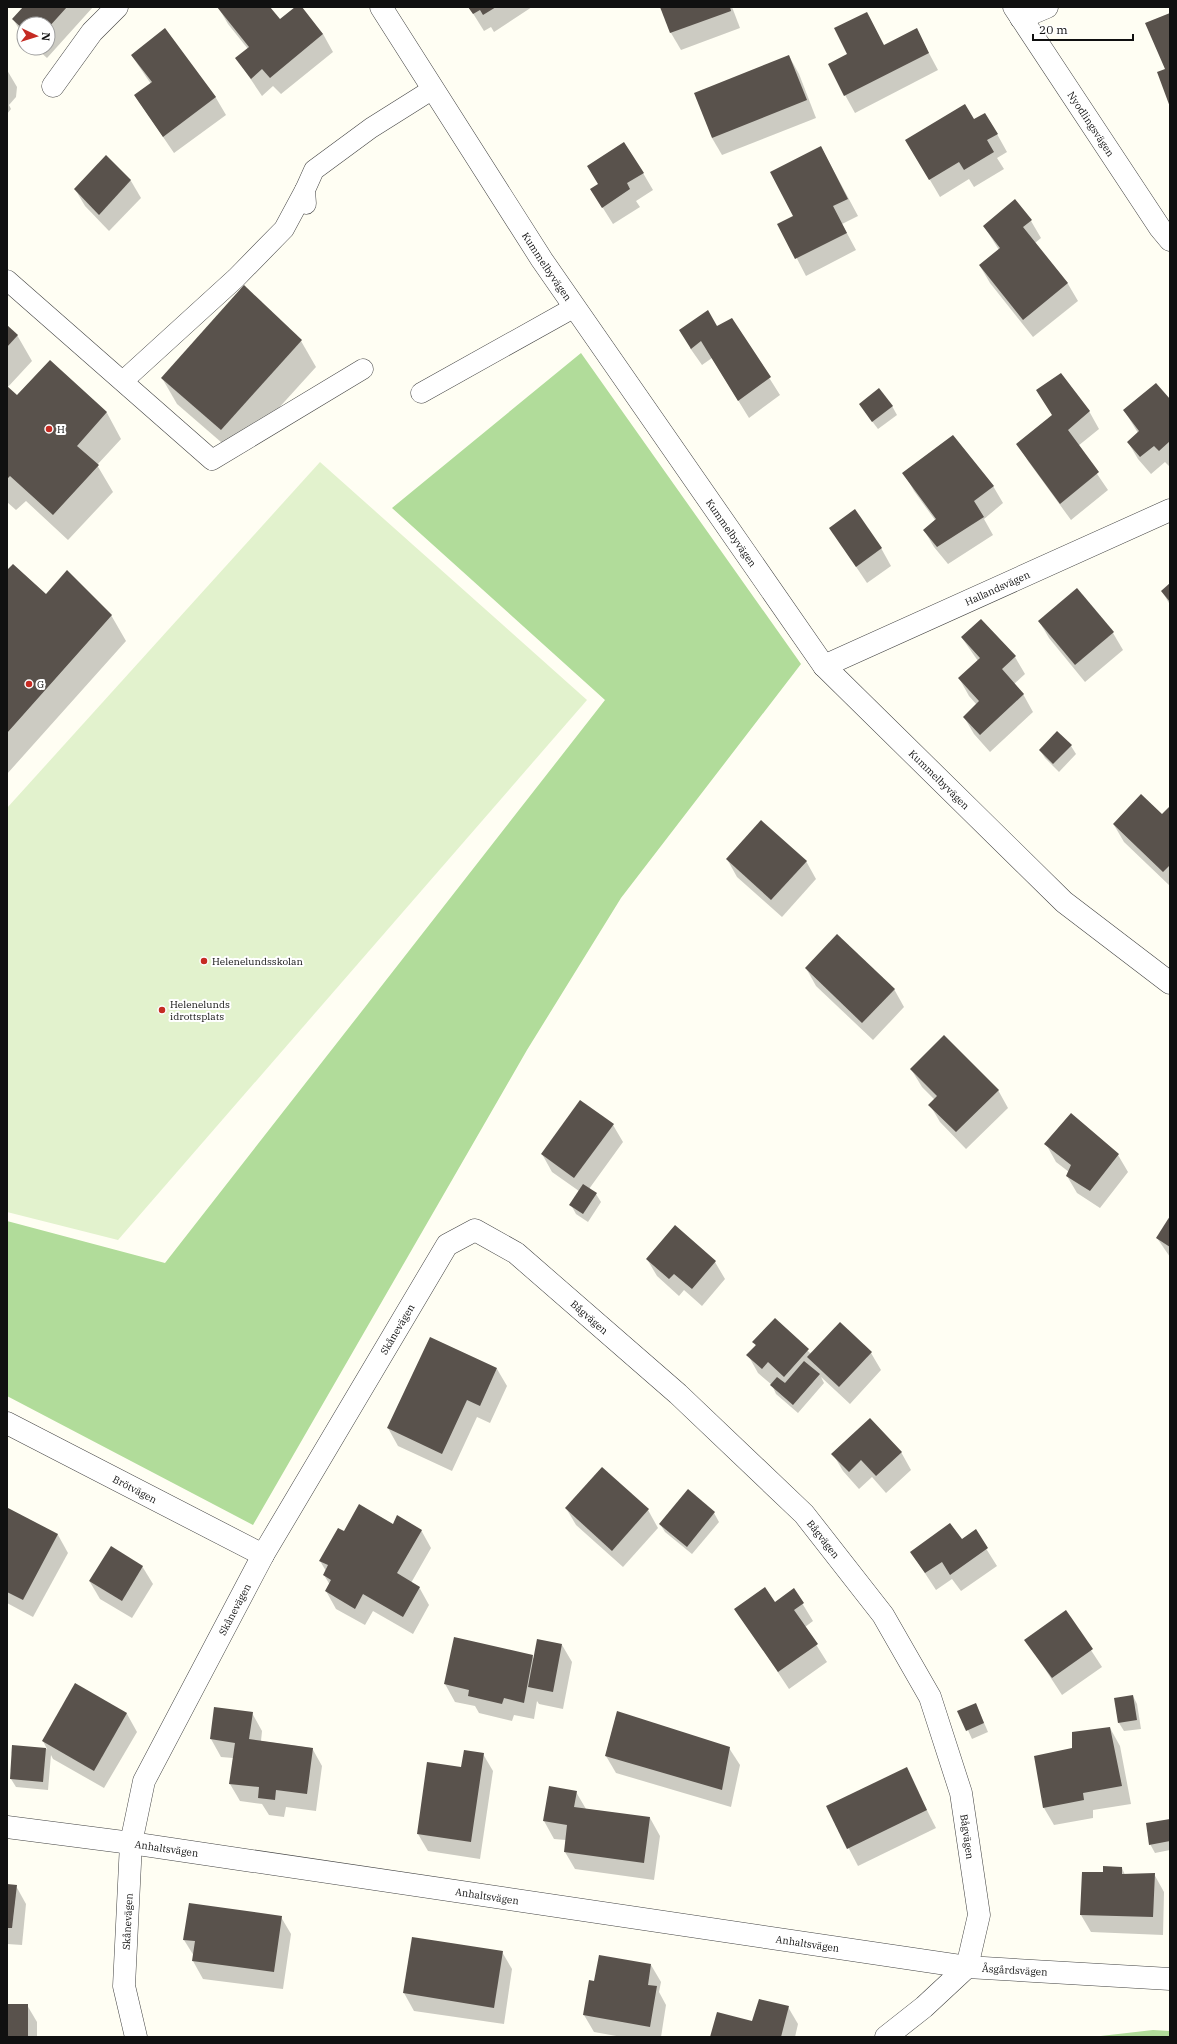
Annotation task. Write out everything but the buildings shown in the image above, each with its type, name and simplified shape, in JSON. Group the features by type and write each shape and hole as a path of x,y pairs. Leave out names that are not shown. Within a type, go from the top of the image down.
{"street":[{"path":"53,86 92,32 117,7"},
{"name":"Kummelbyvägen","path":"381,7 542,260 824,666 1064,902 1170,983"},
{"path":"1018,12 1047,7"},
{"name":"Nyodlingsvägen","path":"1018,12 1160,228 1170,240"},
{"name":"Hallandsvägen","path":"824,666 1170,510"},
{"name":"Skånevägen","path":"136,2037 124,1986 130,1843 144,1781 263,1555 447,1245 475,1230"},
{"name":"Bågvägen","path":"475,1230 516,1254 684,1400 804,1514 883,1615 930,1697 961,1793 979,1915 967,1967"},
{"name":"Brötvägen","path":"7,1424 263,1555"},
{"name":"Anhaltsvägen","path":"7,1827 130,1843 967,1967"},
{"path":"886,2037 924,2007 967,1967"},
{"name":"Åsgårdsvägen","path":"967,1967 1170,1979"}],"lane":[{"path":"123,381 236,278 284,229 306,200 314,170 371,128 433,89"},
{"path":"7,280 212,460 363,369"},
{"path":"421,393 575,307"}],"green space":[{"path":"581,353 801,664 621,898 527,1050 253,1525 7,1396 7,1221 165,1263 605,700 392,508"},
{"name":"Helenelunds idrottsplats","path":"320,462 587,700 118,1240 7,1212 7,808"},
{"path":"1153,2030 1170,2031 1170,2037 1092,2037"}],"place":[{"name":"H","path":"49,429"},
{"name":"G","path":"29,684"},
{"name":"Helenelundsskolan","path":"204,961"},
{"name":"Helenelunds idrottsplats","path":"162,1010"}]}
